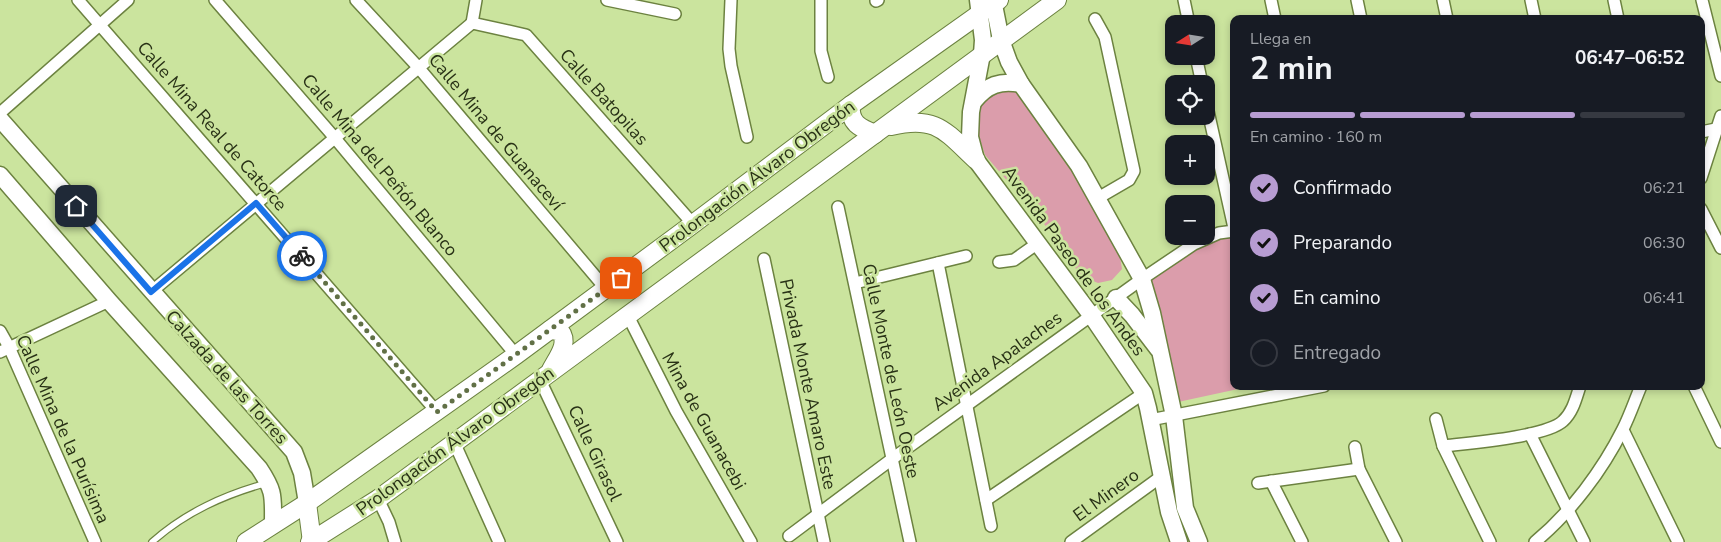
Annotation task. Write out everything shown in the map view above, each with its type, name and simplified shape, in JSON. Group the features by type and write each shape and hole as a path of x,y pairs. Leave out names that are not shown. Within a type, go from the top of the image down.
{"main road":[{"name":"Prolongación Álvaro Obregón","path":"311,542 378,499 1057,0"},
{"name":"Prolongación Álvaro Obregón","path":"246,542 273,533 306,503 516,355 694,224 850,104 989,4"},
{"path":"850,104 851,116 857,126 880,131 909,122 932,124 947,133 976,160"},
{"path":"545,376 565,343 564,336 560,331 550,330"},
{"name":"Calzada de las Torres","path":"306,503 311,542"}],"street":[{"name":"Calle Mina Real de Catorce","path":"78,0 437,412"},
{"path":"0,113 128,0"},
{"name":"Calle Mina del Peñón Blanco","path":"215,0 334,137 516,355"},
{"name":"Calle Mina de Guanaceví","path":"356,0 418,67 606,289"},
{"path":"151,292 472,23 476,0"},
{"path":"607,0 675,14"},
{"path":"730,0 730,66 747,138"},
{"path":"822,0 822,51 828,78"},
{"path":"1184,0 1187,15"},
{"path":"1271,0 1274,15"},
{"path":"1357,0 1360,15"},
{"path":"1443,0 1446,15"},
{"path":"1531,0 1534,15"},
{"path":"1614,0 1617,15"},
{"path":"1702,0 1721,76"},
{"name":"Avenida Paseo de los Andes","path":"989,4 1009,62 1021,84 1079,166 1142,279 1152,313 1174,416 1185,508 1199,542"},
{"name":"Avenida Paseo de los Andes","path":"989,4 971,112 970,137 976,160 1091,315 1144,393 1168,512 1179,542"},
{"path":"1096,19 1105,37 1134,171 1129,180 1098,198"},
{"name":"Calle Batopilas","path":"472,23 526,35 694,224"},
{"path":"974,101 981,92 995,84 1010,82 1021,84"},
{"path":"1705,165 1721,116"},
{"name":"Calzada de las Torres","path":"0,119 294,452 302,473 306,503"},
{"path":"1211,125 1230,211"},
{"path":"1705,131 1716,129"},
{"name":"Calzada de las Torres","path":"0,175 109,301 259,468 269,482 273,497 273,533"},
{"name":"Calle Monte de León Oeste","path":"838,207 910,542"},
{"path":"1705,217 1721,248"},
{"name":"Avenida Apalaches","path":"789,536 967,404 1142,279 1194,244 1230,230"},
{"path":"999,262 1014,260 1038,243"},
{"path":"855,283 966,256"},
{"name":"Privada Monte Amaro Este","path":"764,259 824,542"},
{"path":"938,263 991,526"},
{"path":"1116,298 1132,315 1161,353"},
{"path":"4,350 109,301"},
{"name":"Mina de Guanacebi","path":"628,316 676,411 751,542"},
{"name":"Calle Mina de la Purísima","path":"0,331 4,350 94,541"},
{"name":"Calle Girasol","path":"545,376 617,542"},
{"path":"1150,420 1301,390"},
{"path":"1443,446 1530,434 1552,427 1565,419 1571,410 1578,390"},
{"path":"1535,542 1569,510 1590,482 1622,430 1639,390"},
{"path":"1696,390 1721,442"},
{"path":"986,500 1144,393"},
{"path":"1436,420 1443,446 1490,542"},
{"path":"1622,430 1678,542"},
{"path":"1530,434 1584,542"},
{"path":"454,442 500,542"},
{"path":"1354,447 1359,469 1396,542"},
{"path":"1258,483 1359,469"},
{"name":"El Minero","path":"1077,540 1162,476"},
{"path":"1271,481 1302,542"},
{"path":"378,499 395,542"}],"lane":[{"path":"152,542 180,521 212,502 233,493 269,482"}],"shaded area":[{"path":"1014,90 1064,156 1119,250 1122,269 1112,280 1098,283 1081,276 1042,221 985,155 976,127 980,100 991,91"},
{"path":"1230,237 1230,390 1234,390 1178,402 1149,278 1201,245 1215,245 1215,240"}],"way so far":[{"path":"302,256 437,412 621,278"}],"route":[{"path":"76,206 151,292 256,203 302,256"}]}
